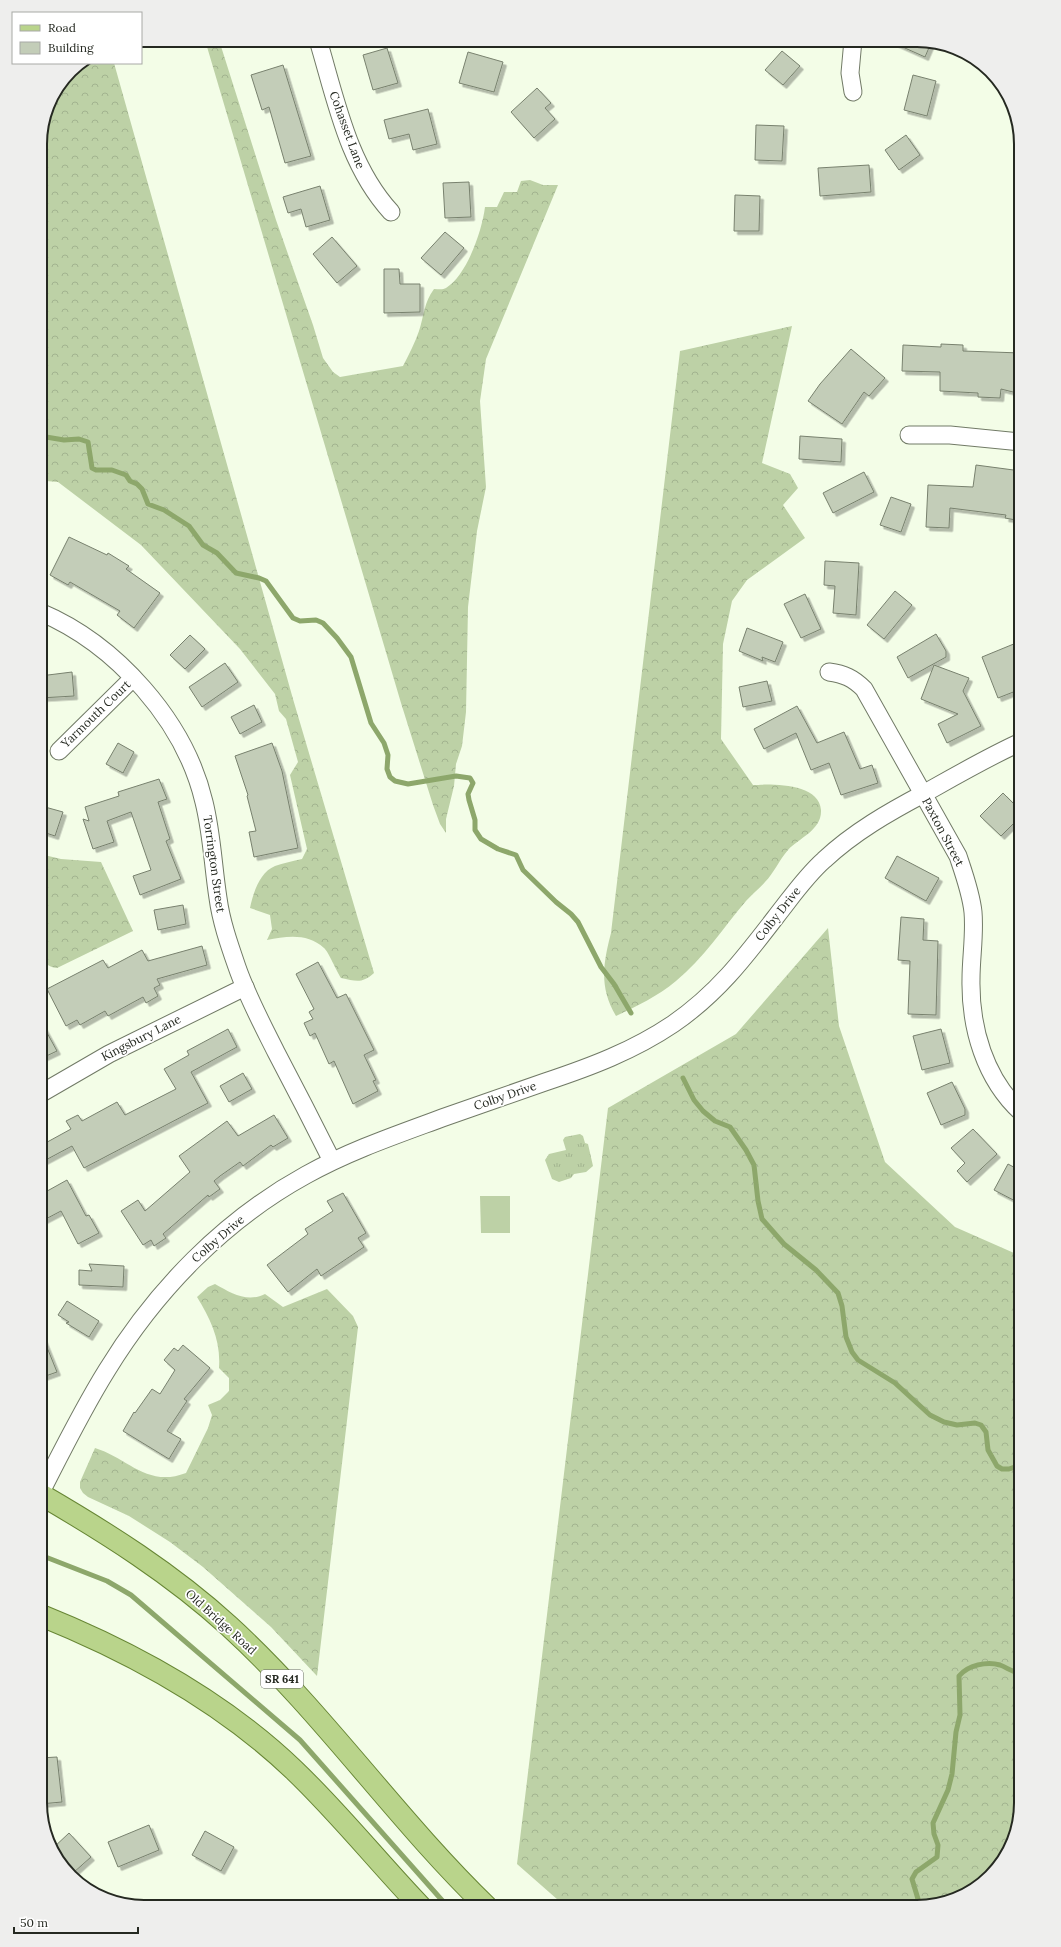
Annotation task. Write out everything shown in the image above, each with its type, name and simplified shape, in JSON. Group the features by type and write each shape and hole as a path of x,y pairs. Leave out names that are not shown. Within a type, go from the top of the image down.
{"main road":[{"name":"Old Bridge Road","path":"47,1498 132,1550 171,1579 228,1626 310,1710 452,1873 480,1900"},
{"path":"47,1618 120,1652 175,1680 225,1713 257,1737 294,1770 330,1806 374,1857 414,1900"}],"street":[{"name":"Cohasset Lane","path":"320,47 340,116 356,159 372,189 391,212"},
{"path":"852,47 850,72 853,92"},
{"path":"909,435 950,435 1014,441"},
{"name":"Torrington Street","path":"47,615 66,624 87,637 107,653 133,678 171,726 186,754 198,784 207,816 222,921 245,987 332,1161"},
{"name":"Paxton Street","path":"829,672 842,674 864,689 958,856 967,883 972,911 974,940 971,978 971,1005 977,1036 986,1061 1001,1089 1014,1104"},
{"name":"Yarmouth Court","path":"59,751 133,678"},
{"name":"Colby Drive","path":"47,1481 107,1370 162,1293 199,1255 247,1214 284,1188 332,1161 395,1135 609,1059 650,1039 711,996 800,886 824,860 875,821 989,757 1014,745"},
{"name":"Kingsbury Lane","path":"47,1090 122,1047 245,987"}],"green space":[{"path":"207,47 221,47 276,220 323,358 333,372 340,377 403,366 421,325 426,304 434,289 445,289 454,282 467,263 481,228 485,207 497,207 504,192 517,192 521,181 530,180 543,185 558,185 486,359 480,401 486,487 477,531 468,607 466,712 462,746 456,764 454,786 446,819 446,833 440,824 433,805 401,703"},
{"path":"89,64 114,64 293,699 374,973 366,979 355,981 341,978 326,950 318,943 311,940 297,937 282,937 267,940 272,929 270,915 250,908 255,890 265,873 275,866 302,859 307,849 290,775 298,762 286,719 279,711 275,694 240,649 141,545 58,482 47,481 47,137 54,107 63,90 71,80"},
{"path":"792,326 762,463 790,474 798,488 783,505 805,538 747,580 732,601 723,644 721,739 753,785 782,785 804,790 818,801 821,810 820,817 814,828 788,850 763,885 746,901 704,953 686,972 655,996 616,1016 607,995 604,975 606,955 611,933 680,351"},
{"path":"47,856 61,859 101,862 133,931 57,968 47,965"},
{"path":"828,928 839,1026 885,1162 955,1227 1014,1253 1013,1816 1007,1840 998,1857 990,1867 971,1884 954,1893 936,1898 924,1900 558,1900 517,1864 608,1108 736,1034"},
{"path":"580,1134 583,1136 585,1143 588,1144 593,1166 586,1172 574,1174 571,1178 559,1182 552,1179 545,1160 549,1154 566,1150 563,1140 565,1137"},
{"path":"480,1196 510,1196 510,1233 481,1233"},
{"path":"215,1284 239,1296 252,1298 265,1294 283,1307 327,1289 353,1316 358,1327 317,1676 271,1627 203,1567 170,1542 129,1516 88,1497 80,1488 80,1482 95,1448 149,1474 160,1477 172,1477 186,1473 208,1428 212,1415 208,1405 220,1400 229,1391 229,1378 219,1368 217,1340 211,1322 197,1297 208,1287"}],"building":[{"path":"903,47 929,48 925,57"},
{"path":"387,48 398,83 373,90 363,55"},
{"path":"782,51 800,66 783,85 765,70"},
{"path":"468,52 503,62 494,92 459,83"},
{"path":"283,65 311,156 285,163 269,107 262,110 251,75"},
{"path":"913,75 936,81 927,116 904,110"},
{"path":"537,88 551,103 545,108 555,119 534,138 511,112"},
{"path":"428,109 437,144 413,150 409,134 389,139 384,120"},
{"path":"756,125 784,126 782,161 755,160"},
{"path":"906,135 920,155 899,170 885,150"},
{"path":"869,165 871,192 820,196 818,168"},
{"path":"469,182 471,217 445,218 443,183"},
{"path":"320,186 330,220 306,227 301,209 288,213 283,197"},
{"path":"735,195 760,196 759,231 734,231"},
{"path":"445,232 464,248 441,275 421,258"},
{"path":"332,237 357,266 337,283 313,254"},
{"path":"384,269 399,269 400,284 420,284 420,312 384,313"},
{"path":"941,344 963,345 963,351 1014,353 1014,392 1001,389 1000,398 978,397 978,393 940,391 940,372 902,371 903,345 941,347"},
{"path":"851,349 885,378 869,396 864,392 842,424 808,401 820,384"},
{"path":"800,436 842,439 841,462 799,459"},
{"path":"976,465 1014,470 1014,520 1005,518 1006,515 950,508 949,528 926,527 928,485 973,487"},
{"path":"864,472 874,492 833,513 823,493"},
{"path":"891,497 911,504 901,532 880,525"},
{"path":"69,537 107,555 108,553 129,566 126,569 160,593 134,628 117,615 120,611 70,582 68,585 50,575"},
{"path":"825,561 859,563 856,615 833,613 835,586 824,585"},
{"path":"895,591 912,605 884,639 867,625"},
{"path":"805,594 821,629 801,638 784,604"},
{"path":"747,628 783,642 775,662 762,657 763,661 739,651"},
{"path":"936,634 946,651 946,657 908,678 897,657"},
{"path":"190,635 205,649 185,669 170,655"},
{"path":"1014,644 1014,692 998,698 982,657"},
{"path":"225,663 238,682 202,707 189,687"},
{"path":"934,665 969,678 963,691 981,726 947,743 938,724 958,714 921,699"},
{"path":"72,672 74,696 47,698 47,675"},
{"path":"767,681 772,701 743,707 739,687"},
{"path":"254,705 262,722 240,734 231,717"},
{"path":"797,706 817,743 844,732 860,769 872,765 878,783 841,795 829,763 811,770 796,733 764,749 754,729"},
{"path":"118,743 134,752 123,773 106,764"},
{"path":"272,743 282,771 298,848 254,857 249,832 256,831 248,795 235,756"},
{"path":"159,779 167,799 158,802 170,839 166,841 181,879 140,895 133,876 151,870 131,812 107,821 114,842 93,849 83,819 89,821 85,807 119,796 118,792"},
{"path":"1003,793 1014,804 1014,823 1001,836 980,816"},
{"path":"47,808 63,812 55,836 47,833"},
{"path":"897,856 939,878 926,901 885,878"},
{"path":"183,905 186,924 158,930 154,910"},
{"path":"901,917 924,919 923,940 938,941 936,1015 908,1014 910,961 898,960"},
{"path":"202,946 207,965 157,979 160,985 154,988 158,996 146,1003 143,997 108,1016 105,1011 80,1025 77,1020 66,1026 47,989 103,960 108,968 142,950 148,961"},
{"path":"318,962 337,998 346,994 374,1050 364,1055 376,1080 373,1081 378,1091 353,1104 334,1061 329,1064 315,1033 310,1036 304,1023 313,1019 309,1012 314,1009 296,974"},
{"path":"228,1029 237,1047 191,1072 208,1103 84,1168 72,1146 47,1159 47,1142 71,1129 66,1121 78,1115 82,1121 117,1102 125,1115 176,1089 164,1069 189,1055 187,1051"},
{"path":"941,1029 950,1063 922,1070 913,1036"},
{"path":"47,1033 57,1051 47,1056"},
{"path":"243,1073 252,1089 229,1102 220,1086"},
{"path":"952,1082 965,1109 965,1115 941,1125 927,1093"},
{"path":"274,1115 288,1138 273,1147 271,1145 243,1166 240,1162 220,1176 214,1181 220,1189 209,1197 208,1195 163,1234 166,1238 154,1246 151,1240 143,1245 121,1211 138,1200 145,1211 190,1172 179,1156 227,1121 238,1136"},
{"path":"973,1129 997,1154 967,1182 957,1171 965,1163 951,1148"},
{"path":"1008,1164 1014,1167 1014,1200 994,1190"},
{"path":"67,1180 86,1216 89,1215 99,1233 78,1244 61,1211 47,1218 47,1191"},
{"path":"343,1193 366,1233 358,1238 364,1247 321,1276 317,1269 288,1292 267,1265 308,1234 305,1229 333,1211 327,1201"},
{"path":"89,1264 124,1266 123,1287 79,1285 79,1270 92,1271"},
{"path":"67,1301 99,1321 89,1337 66,1323 69,1322 58,1315"},
{"path":"183,1345 210,1368 184,1399 187,1401 167,1431 181,1439 169,1459 123,1431 134,1412 135,1413 152,1389 160,1394 175,1370 164,1360 174,1348 178,1351"},
{"path":"47,1347 57,1372 47,1376"},
{"path":"57,1757 62,1802 47,1803 47,1758"},
{"path":"149,1825 159,1850 118,1867 108,1842"},
{"path":"205,1831 234,1847 221,1871 192,1855"},
{"path":"69,1833 91,1857 75,1871 67,1862 56,1845"}],"waterway":[{"path":"47,437 64,440 79,439 88,442 92,468 96,470 112,470 126,475 130,481 137,484 142,489 148,504 164,510 189,526 203,545 217,553 236,573 266,581 293,618 300,621 316,620 323,623 337,638 351,657 371,723 384,743 388,755 387,769 390,777 395,781 408,784 456,776 470,778 473,783 468,794 469,800 475,820 475,830 481,839 498,849 516,855 523,870 578,922 601,967 614,984 631,1013"},
{"path":"683,1078 694,1100 703,1111 715,1121 730,1127 746,1150 754,1165 758,1201 762,1219 784,1244 816,1270 838,1293 842,1306 846,1337 852,1352 858,1360 895,1383 930,1415 944,1422 957,1425 975,1423 981,1425 986,1432 988,1450 997,1466 1002,1469 1014,1467"},
{"path":"47,1558 107,1581 131,1595 300,1740 442,1900"},
{"path":"917,1900 912,1879 916,1872 937,1857 938,1845 934,1834 933,1823 948,1790 952,1774 956,1732 960,1715 959,1676 967,1669 989,1663 1000,1665 1014,1671"}]}
